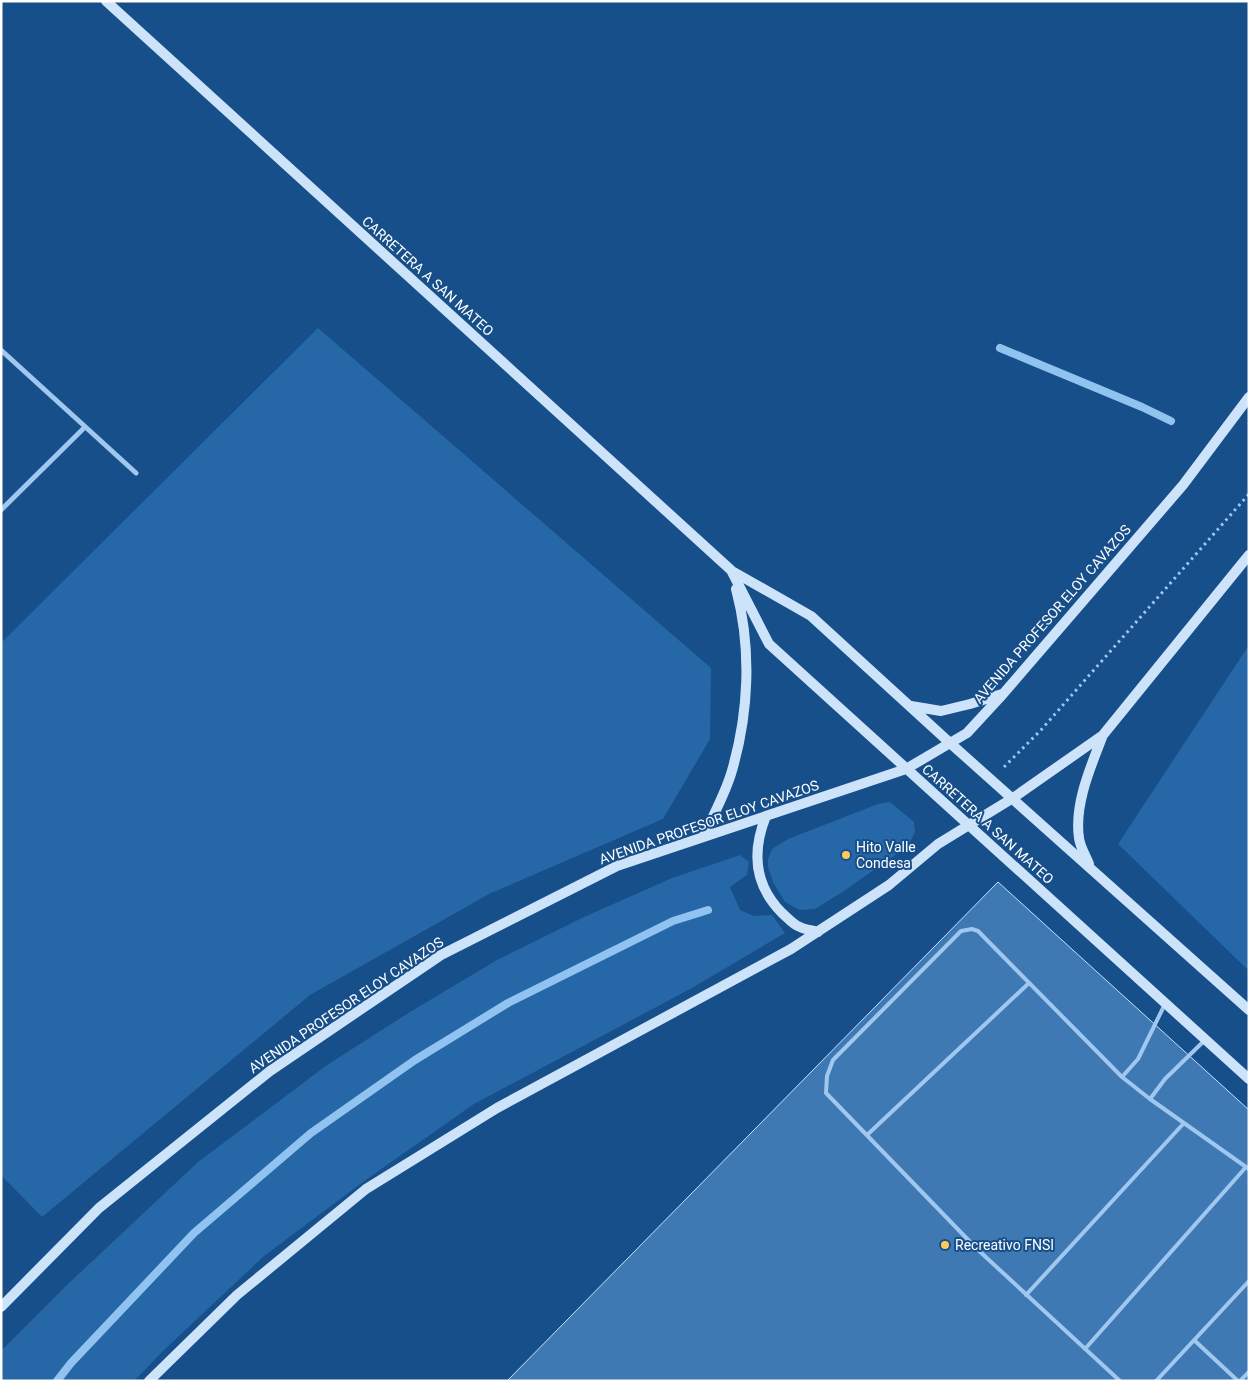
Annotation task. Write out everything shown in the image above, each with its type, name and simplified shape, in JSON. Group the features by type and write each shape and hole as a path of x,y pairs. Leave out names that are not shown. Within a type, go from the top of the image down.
{"main road":[{"name":"CARRETERA A SAN MATEO","path":"106,1 732,571 811,616 1249,1010"},
{"name":"AVENIDA PROFESOR ELOY CAVAZOS","path":"1,1307 99,1208 270,1071 441,955 617,866 906,769 967,733 1183,485 1249,397"},
{"path":"149,1381 238,1294 366,1190 497,1108 783,954 889,885 938,844 1013,798 1103,735 1249,555"},
{"name":"CARRETERA A SAN MATEO","path":"732,571 769,644 1249,1079"},
{"path":"703,837 718,806 730,774 739,742 745,707 747,673 745,638 740,604 732,571"},
{"path":"911,706 941,711 1002,694"},
{"path":"1090,867 1079,839 1079,808 1087,777 1103,735"},
{"path":"766,816 757,848 758,864 765,888 776,907 798,927 818,932"}],"street":[{"path":"1,350 136,473"},
{"path":"1,510 84,427"}],"lane":[{"path":"1085,1349 1247,1168 1122,1077 978,932 972,930 961,931 833,1060 826,1076 826,1093 976,1248 1026,1295 1085,1349 1120,1381"},
{"path":"867,1135 1029,983"},
{"path":"1122,1077 1138,1059 1165,1004"},
{"path":"1150,1099 1165,1078 1205,1040"},
{"path":"1026,1295 1184,1123"},
{"path":"1156,1381 1249,1281"},
{"path":"1194,1340 1239,1381 1249,1372"}],"path":[{"path":"992,780 1041,730 1249,494"}],"shaded area":[{"path":"318,328 711,668 710,739 663,819 489,894 310,995 42,1217 1,1175 1,643"},
{"path":"1249,645 1249,967 1247,969 1118,844"},
{"path":"890,802 914,822 915,832 908,846 815,909 800,910 785,902 773,882 768,867 768,859 772,849 788,839 878,804"},
{"path":"740,855 749,862 747,875 730,887 740,910 754,916 772,915 785,933 692,988 474,1104 367,1179 264,1256 134,1381 1,1381 1,1351 68,1284 198,1162 327,1065 497,960 584,917 672,878"}],"building":[{"name":"Recreativo FNSI","path":"998,882 1249,1110 1249,1381 507,1381"}],"waterway":[{"path":"1000,348 1171,421"},
{"path":"57,1381 71,1363 194,1233 311,1133 415,1060 508,1003 673,921 708,910"}],"place":[{"name":"Hito Valle Condesa","path":"846,855"},
{"name":"Recreativo FNSI","path":"945,1245"}]}
